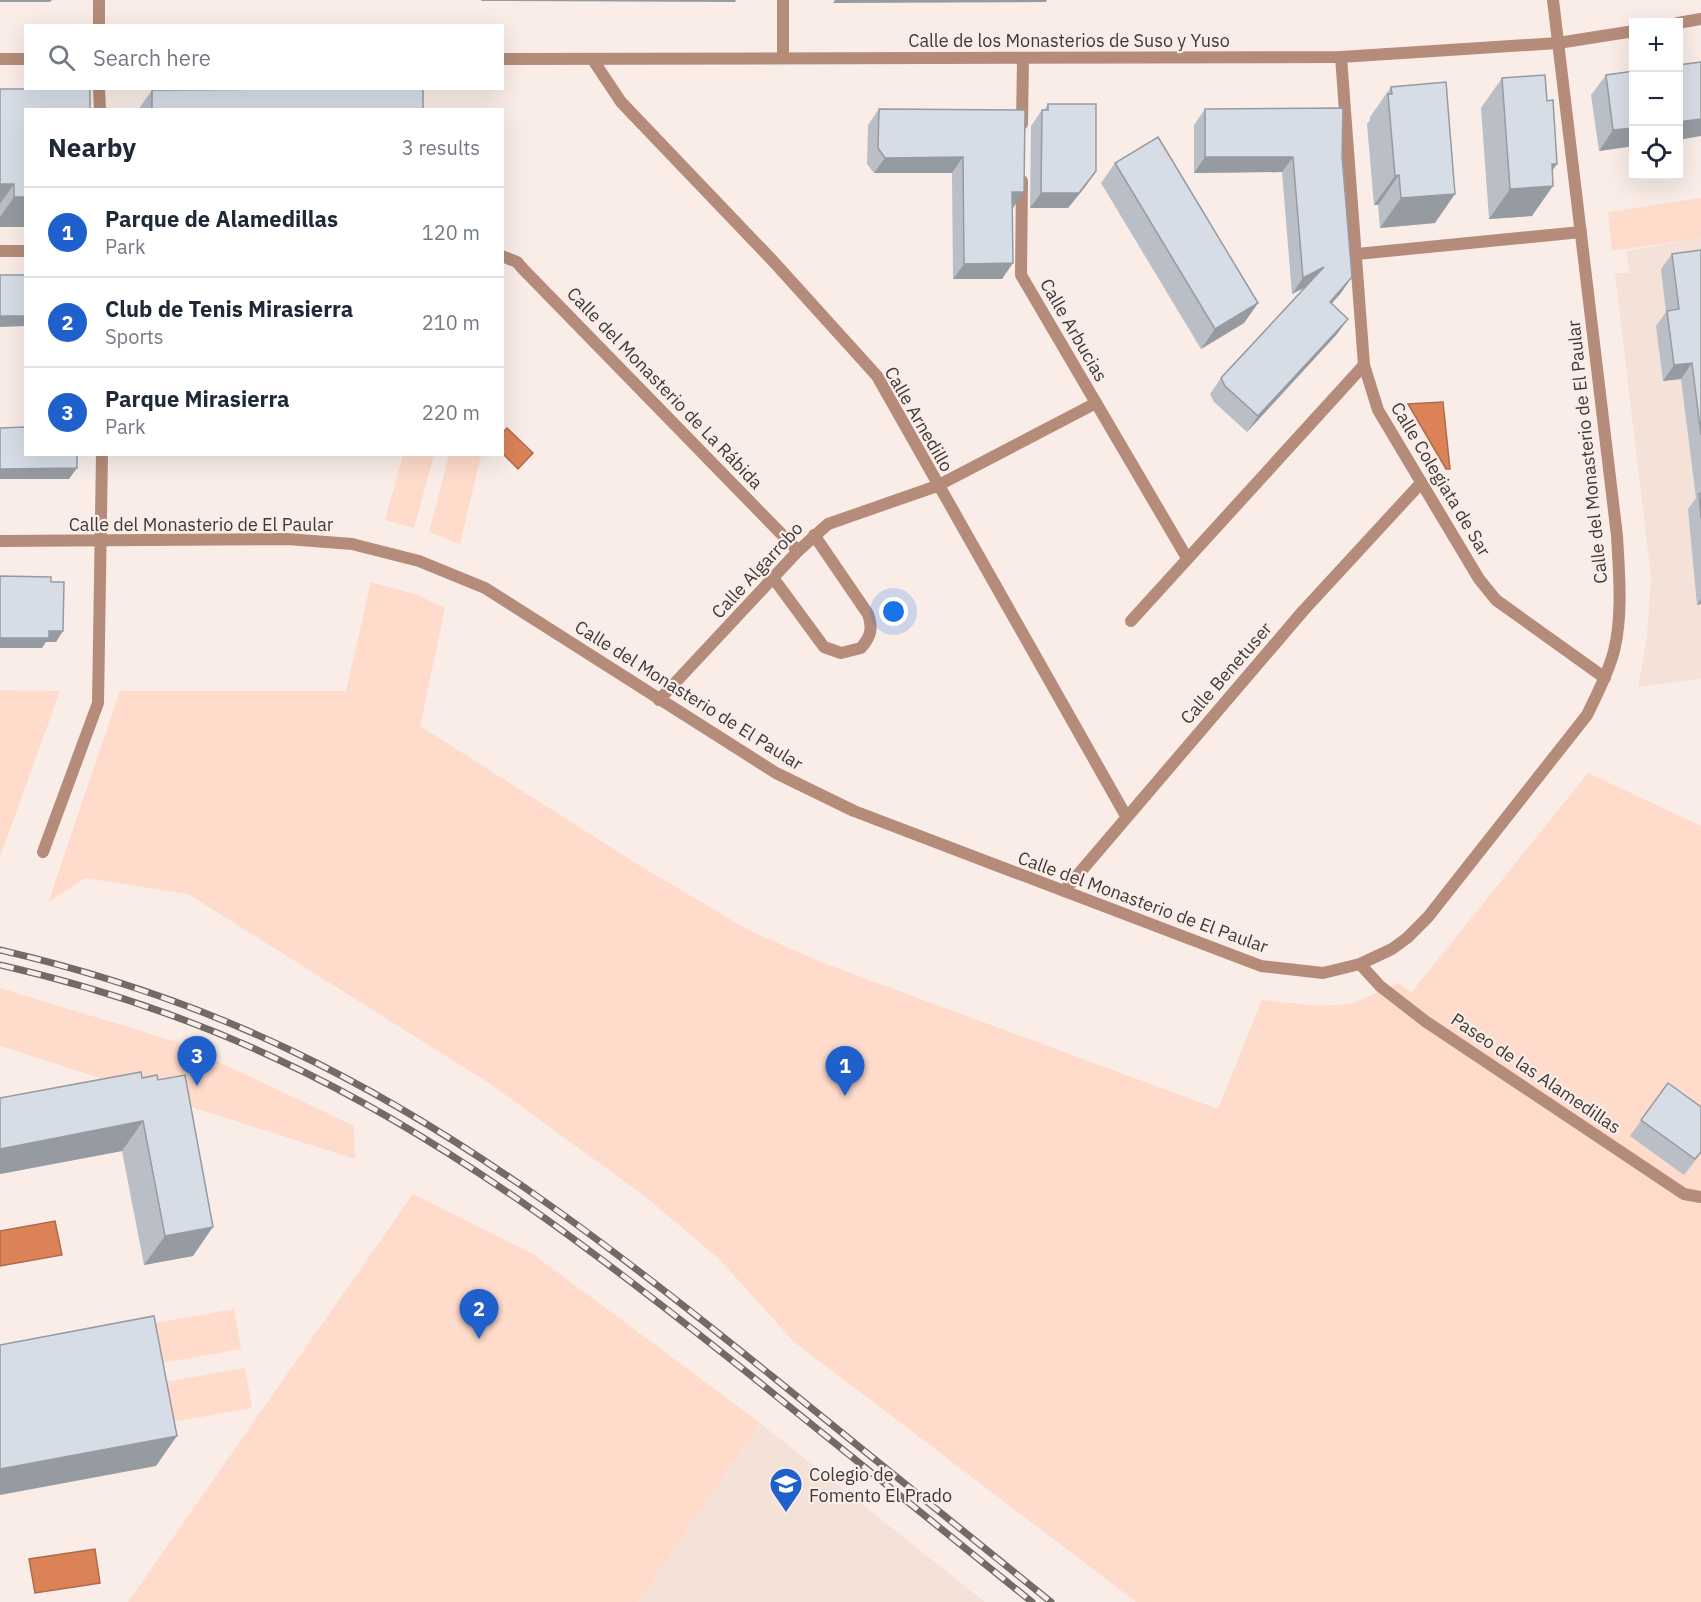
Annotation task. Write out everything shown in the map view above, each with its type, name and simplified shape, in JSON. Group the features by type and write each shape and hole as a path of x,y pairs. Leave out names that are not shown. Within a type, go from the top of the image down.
{"street":[{"path":"99,0 99,24"},
{"path":"783,0 783,57"},
{"name":"Calle del Monasterio de El Paular","path":"0,541 286,539 352,544 419,561 485,588 776,773 854,811 1261,966 1285,971 1323,973 1360,964 1392,949 1428,917 1587,715 1605,678 1614,649 1620,589 1617,536 1552,0"},
{"path":"1683,22 1701,19"},
{"name":"Calle de los Monasterios de Suso y Yuso","path":"504,59 783,57 1023,60 1341,57 1558,43 1629,32"},
{"name":"Calle Colegiata de Sar","path":"1341,57 1364,364 1378,410 1479,579 1496,600 1605,678"},
{"path":"0,59 24,59"},
{"name":"Calle Arnedillo","path":"593,60 621,102 773,261 877,376 937,486 1126,816"},
{"path":"1022,132 1023,60"},
{"path":"99,90 100,108"},
{"name":"Calle Arbucias","path":"1022,168 1021,274 1187,558"},
{"path":"1357,254 1581,232"},
{"path":"0,250 24,251"},
{"name":"Calle del Monasterio de La Rábida","path":"504,257 517,262 798,551"},
{"path":"1131,621 1364,364"},
{"name":"Calle Algarrobo","path":"659,700 798,551 828,524 937,486 1096,403"},
{"path":"43,852 98,703 102,456"},
{"name":"Calle Benetuser","path":"1064,891 1303,611 1421,483"},
{"path":"774,579 824,647 841,653 861,648 871,634 872,625 868,614 814,535"},
{"name":"Paseo de las Alamedillas","path":"1360,964 1380,986 1425,1021 1683,1194 1701,1197"}],"shaded area":[{"path":"1701,198 1701,238 1612,251 1608,212"},
{"path":"1701,238 1701,679 1638,687 1647,637 1651,578 1615,273 1630,273 1626,251"},
{"path":"1443,402 1450,469 1446,469 1408,404"},
{"path":"507,428 533,453 518,469 504,455 504,431"},
{"path":"403,456 434,456 414,528 385,520"},
{"path":"449,456 481,456 460,544 429,532"},
{"path":"371,582 417,595 445,608 420,726 642,867 752,932 826,964 1218,1109 1262,1000 1318,1006 1351,1004 1399,983 1411,993 1588,773 1701,826 1701,1602 1136,1602 793,1341 720,1260 647,1198 489,1083 188,894 85,878 48,903 120,691 346,691"},
{"path":"0,690 60,691 0,857"},
{"path":"0,988 177,1042 354,1126 355,1159 0,1046"},
{"path":"413,1194 533,1254 760,1423 638,1602 128,1602"},
{"path":"55,1221 62,1255 0,1266 0,1231"},
{"path":"234,1309 241,1349 161,1363 154,1323"},
{"path":"245,1368 252,1408 172,1422 165,1382"},
{"name":"Colegio de Fomento El Prado","path":"760,1423 985,1602 638,1602"},
{"path":"95,1549 100,1583 35,1593 29,1559"}],"building":[{"path":"1701,62 1701,119 1683,121 1683,64"},
{"path":"1629,72 1629,128 1613,130 1606,75"},
{"path":"1545,75 1547,101 1553,100 1557,164 1552,164 1553,186 1510,189 1502,78"},
{"path":"1446,82 1455,194 1401,198 1399,175 1395,176 1388,94 1392,94 1391,87"},
{"path":"0,89 90,90 90,108 24,108 24,197 14,197 14,184 0,184"},
{"path":"152,90 423,90 423,108 152,108"},
{"path":"1048,104 1096,104 1096,171 1079,193 1041,193 1042,110 1048,110"},
{"path":"1343,108 1342,156 1352,277 1330,302 1348,319 1258,416 1225,386 1221,378 1324,267 1303,278 1293,157 1205,157 1205,109"},
{"path":"879,109 1025,110 1024,192 1012,192 1013,263 964,264 963,157 885,158 878,148"},
{"path":"1158,137 1258,303 1215,329 1115,163"},
{"path":"1701,250 1701,435 1692,363 1674,365 1667,311 1679,309 1672,254"},
{"path":"0,275 24,275 24,316 0,316"},
{"path":"24,427 24,456 77,456 77,468 0,469 0,428"},
{"path":"1701,493 1701,518 1699,494"},
{"path":"0,576 51,577 51,582 64,582 63,631 49,631 49,638 0,638"},
{"path":"141,1072 142,1078 157,1075 158,1080 185,1075 213,1227 165,1236 143,1121 0,1149 0,1098"},
{"path":"1668,1083 1701,1107 1701,1152 1695,1159 1641,1120"},
{"path":"154,1316 177,1436 0,1469 0,1345"}],"railway":[{"path":"0,950 111,980 220,1019 290,1050 419,1119 541,1199 659,1286 1051,1602"},
{"path":"0,965 72,983 177,1017 279,1060 404,1126 523,1203 638,1287 1032,1602"}],"place":[{"name":"Parque Mirasierra","path":"197,1086"},
{"name":"Parque de Alamedillas","path":"845,1096"},
{"name":"Club de Tenis Mirasierra","path":"479,1339"},
{"name":"Colegio de Fomento El Prado","path":"786,1513"}]}
